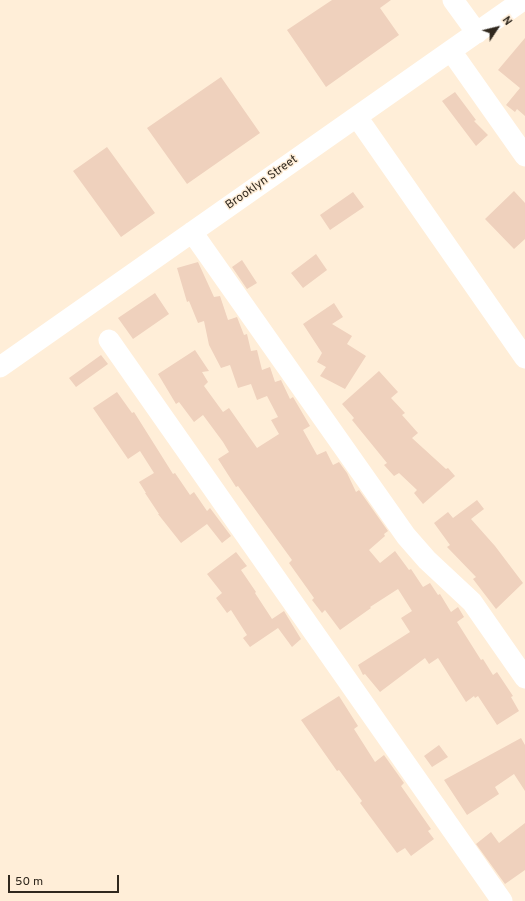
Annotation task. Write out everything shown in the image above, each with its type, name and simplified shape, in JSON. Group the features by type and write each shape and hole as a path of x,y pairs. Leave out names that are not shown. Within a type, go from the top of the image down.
{"street":[{"path":"453,0 477,33"},
{"name":"Brooklyn Street","path":"0,367 523,0"},
{"path":"451,51 525,156"},
{"path":"357,117 525,358"},
{"path":"192,232 406,536 427,560 472,602 525,678"},
{"path":"109,340 502,901"}],"building":[{"path":"332,0 391,0 380,8 399,35 326,87 287,30"},
{"path":"525,38 525,116 517,109 515,112 506,105 520,88 498,70"},
{"path":"221,77 260,133 187,184 147,128"},
{"path":"455,92 476,120 474,121 488,135 476,146 442,101"},
{"path":"107,147 155,213 121,237 73,171"},
{"path":"514,191 525,203 525,239 514,249 485,219"},
{"path":"353,192 364,207 330,230 320,215"},
{"path":"316,254 327,270 303,288 291,273"},
{"path":"242,260 257,283 247,289 232,267"},
{"path":"198,262 214,297 220,296 228,320 237,317 244,335 247,334 251,351 257,350 262,370 270,367 275,382 281,380 290,399 293,397 310,426 303,430 317,455 326,451 333,465 339,462 347,473 356,492 359,490 388,531 384,534 385,536 369,550 380,563 395,551 409,570 411,569 423,587 430,583 438,595 440,594 451,612 458,607 464,617 457,622 481,660 483,659 493,675 497,672 513,696 511,697 519,711 497,725 478,696 475,698 474,696 466,702 438,658 429,664 425,658 380,692 365,674 363,675 358,665 410,632 401,618 412,611 398,589 370,607 371,608 340,630 325,610 322,613 312,600 314,598 289,563 292,560 238,486 236,487 218,459 229,452 223,442 203,415 194,422 179,402 176,404 158,374 195,350 209,371 202,372 208,382 204,386 223,412 229,408 257,448 279,434 271,420 278,417 267,396 257,400 251,384 238,388 230,365 221,368 209,345 204,321 198,323 189,301 187,302 177,268"},
{"path":"155,293 169,314 133,339 118,318"},
{"path":"334,303 343,317 332,324 352,336 347,344 366,356 345,389 320,376 326,367 317,362 322,353 303,324"},
{"path":"101,355 108,364 76,387 69,378"},
{"path":"379,371 398,392 391,398 405,413 402,415 418,433 412,438 446,469 448,468 455,476 423,504 414,493 417,490 399,473 394,476 384,465 387,463 352,420 354,418 342,404"},
{"path":"117,392 132,413 134,412 173,474 175,473 190,495 194,492 207,511 210,508 231,536 222,543 207,524 181,543 158,514 139,482 154,473 140,451 128,459 93,408"},
{"path":"477,500 484,509 471,519 495,546 523,583 496,609 473,579 476,577 447,547 450,545 434,523 448,512 453,518"},
{"path":"236,552 247,566 241,570 272,619 284,611 301,639 292,647 278,628 250,647 243,638 247,635 231,610 227,613 216,598 222,593 207,574"},
{"path":"339,696 358,726 354,729 375,762 384,755 404,783 401,786 431,829 428,831 434,839 411,856 405,848 397,853 360,803 362,801 339,770 337,771 301,720"},
{"path":"521,738 525,745 525,791 514,774 495,787 499,794 467,815 444,780"},
{"path":"439,745 448,757 432,767 424,756"},
{"path":"525,823 525,870 505,884 476,844 491,832 499,843"}]}
